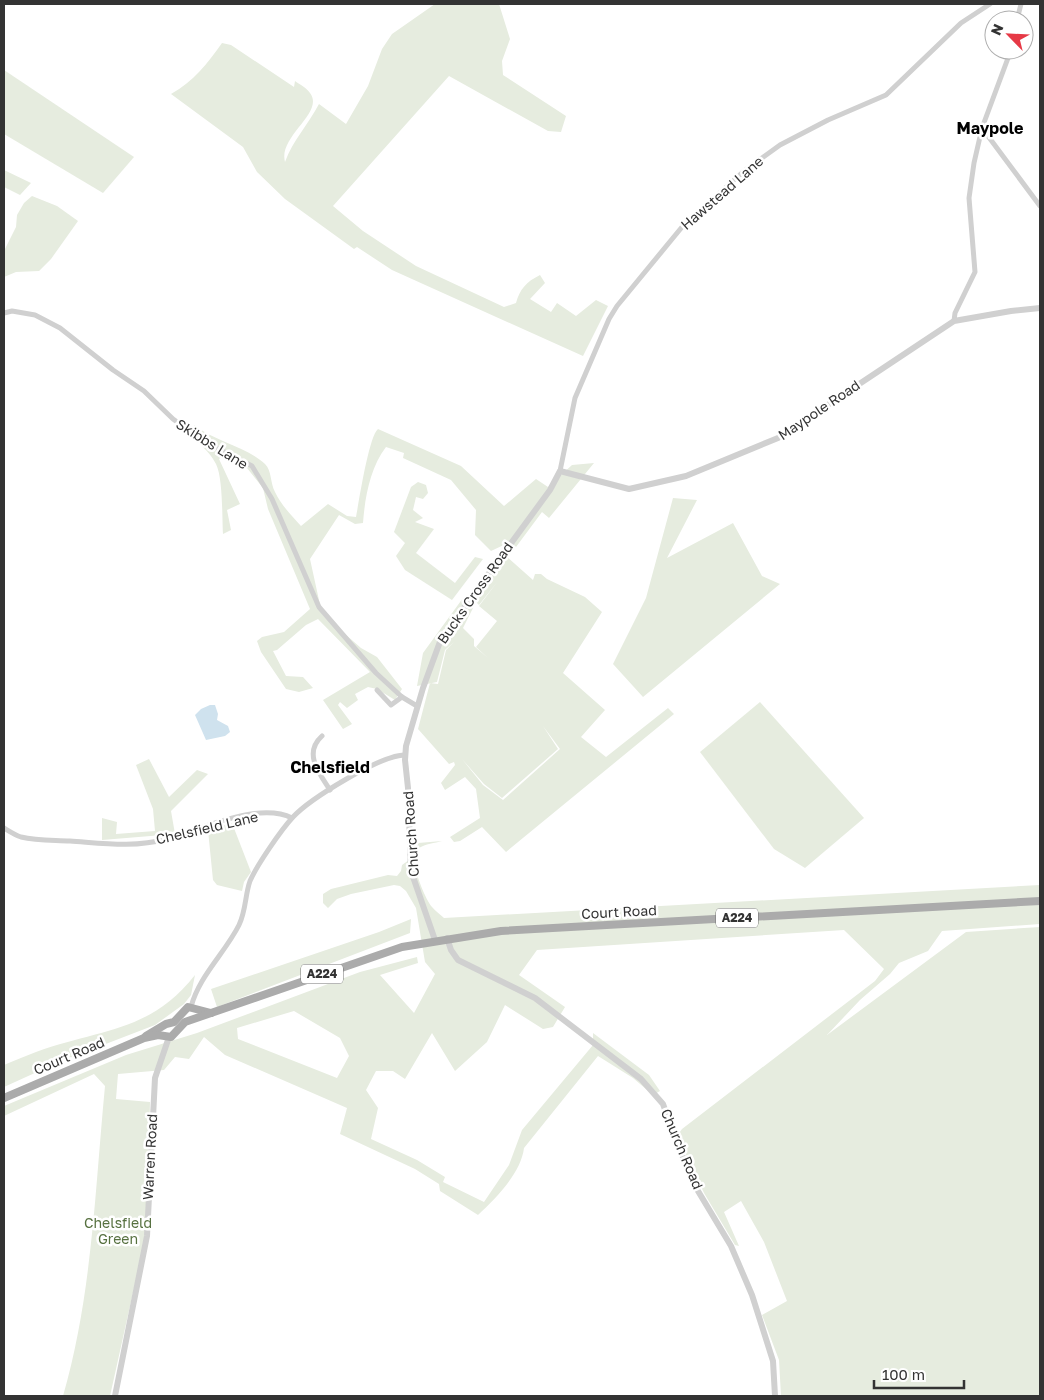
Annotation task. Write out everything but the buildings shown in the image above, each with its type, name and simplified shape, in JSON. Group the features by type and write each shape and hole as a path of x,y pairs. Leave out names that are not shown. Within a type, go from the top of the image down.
{"main road":[{"name":"Court Road","path":"144,1038 169,1036 183,1023 381,953 447,938 543,928 1040,901"},
{"name":"Court Road","path":"4,1098 144,1038 193,1007"},
{"path":"193,1007 211,1013"},
{"path":"184,1011 185,1018 192,1020 197,1014 193,1007"},
{"path":"166,1025 175,1028 169,1036 162,1032 166,1025"}],"street":[{"name":"Hawstead Lane","path":"560,472 575,398 609,319 617,306 682,227 744,170 780,145 828,120 886,95 961,23 990,4"},
{"path":"954,321 955,313 975,272 969,198 982,128 1007,60"},
{"path":"982,128 1040,206"},
{"name":"Maypole Road","path":"560,472 629,489 686,476 785,434 954,321 1040,308"},
{"name":"Skibbs Lane","path":"4,313 12,311 35,315 60,328 113,370 144,391 172,419 205,442 252,466 272,499 319,607 376,674 402,697 417,706"},
{"name":"Bucks Cross Road","path":"405,754 417,706 441,639 550,490 560,472"},
{"path":"377,690 388,704 391,705 402,697"},
{"path":"322,736 315,745 313,758 330,790"},
{"path":"193,1007 200,985 239,924 254,874 292,818 330,790 374,765 405,754"},
{"name":"Church Road","path":"405,754 411,870 435,940"},
{"name":"Chelsfield Lane","path":"4,828 18,836 42,841 107,844 164,840 217,823 254,814 283,815 292,818"},
{"name":"Church Road","path":"447,938 451,950 458,960 535,998 641,1079 663,1104 678,1146 698,1191 731,1246 752,1295 773,1361 775,1396"},
{"name":"Warren Road","path":"115,1396 147,1236 155,1078 169,1036"}],"green space":[{"path":"435,4 499,4 510,39 502,61 503,75 566,116 561,132 548,131 449,76 333,206 363,231 416,266 504,307 516,303 524,286 540,275 545,283 530,299 551,312 557,303 576,316 596,300 608,306 583,356 392,270 357,247 354,249 285,199 257,172 243,147 171,94 187,84 199,72 222,43 231,45 294,87 295,81 309,91 313,101 307,117 288,143 285,152 285,162 292,147 319,104 346,124 368,86 382,49 392,34"},
{"path":"4,70 134,157 103,193 4,134"},
{"path":"4,170 31,183 20,195 4,187"},
{"path":"32,196 57,206 78,221 51,259 39,271 16,272 4,277 4,251 16,227 17,215 24,203"},
{"path":"194,425 212,436 249,453 265,464 269,470 277,497 301,526 328,504 347,516 356,517 371,443 378,429 461,466 504,506 536,479 548,487 572,465 594,463 549,518 542,512 516,547 508,543 491,551 475,535 476,510 451,480 403,458 404,453 386,447 372,473 365,503 363,523 355,524 339,515 310,559 322,614 361,648 377,657 402,689 395,700 377,689 368,687 355,694 358,700 347,708 340,702 338,705 352,724 343,729 323,700 370,672 318,619 306,625 277,650 273,651 286,676 303,677 313,688 299,692 286,689 261,652 257,641 262,637 284,632 310,609 268,509 263,488 247,468 225,455 219,459 240,504 227,510 231,530 223,534 221,488 218,470 213,458 198,440"},
{"path":"418,482 426,485 428,493 423,499 416,497 413,510 423,518 415,522 434,529 416,553 455,583 475,557 483,559 452,600 405,570 396,556 405,543 394,532 411,487"},
{"path":"673,498 697,500 667,558 733,523 762,576 780,584 643,697 613,664 646,598"},
{"path":"506,556 533,580 535,574 541,574 547,579 585,597 602,612 563,673 605,710 581,737 606,757 668,708 674,714 506,852 482,827 460,841 454,842 450,837 480,818 476,789 465,777 445,790 441,783 455,765 454,762 449,764 418,729 430,683 417,686 423,653 463,598 473,608 463,628 474,639 474,646 488,658 476,647 497,621 479,606 498,581 479,605 474,600","holes":["454,642 446,650 438,684 431,683 437,682 445,650","543,726 560,749 503,800 483,785 462,759 484,784 502,798 558,749"]},
{"path":"760,702 864,818 805,868 774,849 700,752"},
{"path":"149,759 169,797 197,770 208,774 171,811 175,834 102,840 102,818 117,822 116,834 155,831 153,809 136,765"},
{"path":"232,823 251,872 244,882 242,891 217,885 213,880 208,830"},
{"name":"Chelsfield Green","path":"442,841 419,848 415,860 418,877 425,895 432,907 444,918 1040,885 1040,924 942,931 928,951 899,963 827,1035 966,932 1040,927 1040,1396 781,1396 779,1360 762,1315 787,1301 764,1242 741,1201 724,1212 739,1246 735,1245 704,1193 677,1136 682,1129 875,981 884,969 844,930 537,950 519,975 565,1007 553,1027 543,1029 505,1005 487,1042 455,1071 432,1033 405,1079 393,1071 376,1071 366,1090 378,1108 371,1139 417,1160 445,1177 443,1182 484,1202 509,1165 522,1130 593,1045 593,1033 649,1075 660,1091 653,1095 633,1078 598,1056 524,1148 518,1167 507,1184 478,1215 440,1191 439,1184 415,1169 340,1134 347,1108 225,1055 204,1037 189,1059 175,1057 164,1070 118,1074 116,1099 150,1102 146,1234 110,1396 63,1396 73,1358 86,1281 105,1086 94,1074 4,1116 4,1106 126,1055 197,1033 360,972 417,957 418,963 380,975 414,1013 435,974 425,962 416,908 406,891 400,886 394,885 351,894 337,899 328,908 323,903 323,894 331,889 388,875 397,876 401,871 402,865 409,860 411,847 418,843","holes":["294,1011 340,1038 349,1056 337,1078 238,1039 237,1028"]},
{"path":"411,919 410,933 217,1007 211,989 379,932"},
{"path":"195,975 191,995 184,1004 155,1025 59,1062 4,1087 4,1065 59,1044 122,1027 141,1019 160,1008 178,994"}],"water":[{"path":"215,705 218,714 217,720 228,726 230,732 225,736 206,740 195,715 201,709"}],"district":[{"name":"Maypole","path":"990,128"},
{"name":"Chelsfield","path":"330,767"}]}
